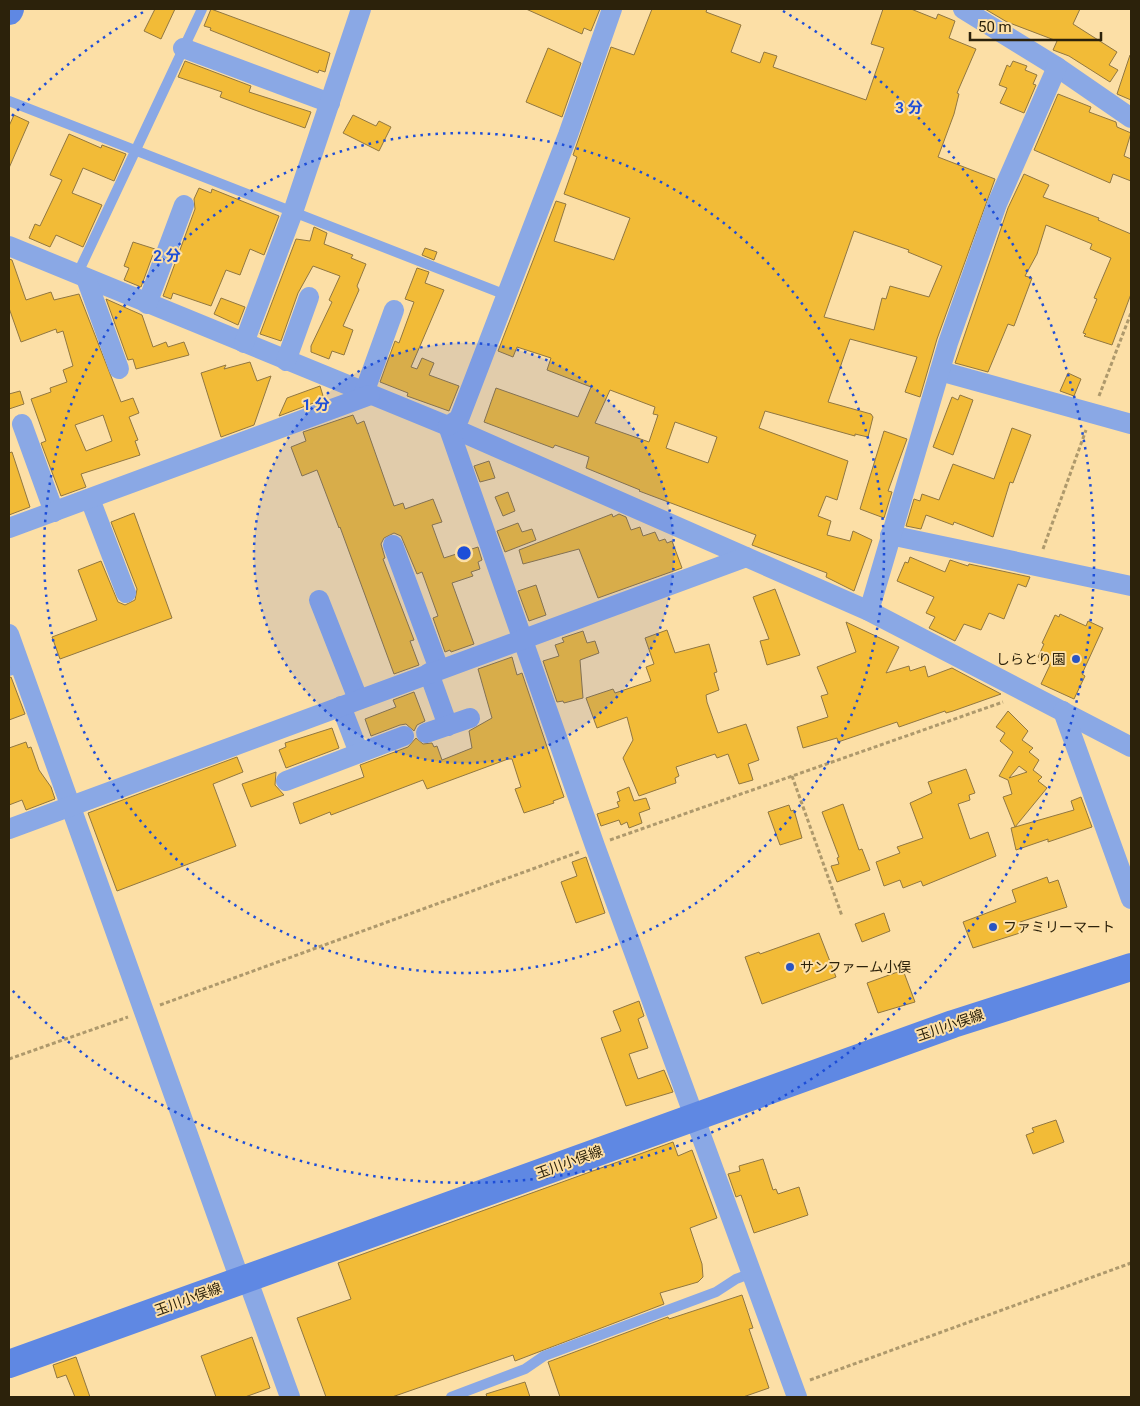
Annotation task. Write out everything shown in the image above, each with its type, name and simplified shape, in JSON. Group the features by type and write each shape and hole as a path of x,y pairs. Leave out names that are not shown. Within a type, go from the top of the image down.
{"main road":[{"name":"玉川小俣線","path":"9,1364 961,1021 1131,967"}],"street":[{"path":"244,343 293,212 361,9"},
{"path":"448,426 459,419 568,135 612,9"},
{"path":"963,9 1057,67 1131,118"},
{"path":"183,48 330,103"},
{"path":"869,611 890,534 940,371 998,204 1057,67"},
{"path":"147,304 184,205"},
{"path":"9,246 448,426 869,611 1131,747"},
{"path":"82,276 119,369"},
{"path":"286,361 309,297"},
{"path":"367,394 394,310"},
{"path":"940,371 1131,424"},
{"path":"9,528 367,394"},
{"path":"22,424 54,512"},
{"path":"448,426 595,846 696,1117 795,1392"},
{"path":"90,499 126,593"},
{"path":"890,534 1131,586"},
{"path":"392,545 434,671 448,726"},
{"path":"9,828 746,557"},
{"path":"319,600 349,703 359,753"},
{"path":"9,634 15,670 70,807 243,1279 290,1397"},
{"path":"1063,711 1131,899"},
{"path":"426,734 470,718"},
{"path":"286,782 404,736"}],"lane":[{"path":"82,276 136,149 202,9"},
{"path":"9,101 506,295"},
{"path":"451,1397 525,1369 544,1356 716,1292 736,1279 752,1273"}],"path":[{"path":"1037,566 1092,413 1131,313"},
{"path":"9,1059 595,846 1027,693"},
{"path":"792,776 842,916"},
{"path":"795,1392 1131,1263"}],"building":[{"path":"155,9 175,9 161,39 144,31"},
{"path":"211,9 330,53 325,72 319,70 318,73 210,30 211,28 204,26"},
{"path":"526,9 600,9 591,31 584,28 582,34"},
{"path":"652,9 707,9 706,12 741,25 731,52 760,63 764,52 777,56 773,67 866,100 884,48 871,44 883,9 911,9 936,19 938,14 955,21 949,38 976,49 957,93 959,94 954,114 938,157 995,179 937,339 920,397 905,392 917,357 850,339 828,402 871,414 873,417 868,437 855,434 855,436 765,411 759,428 848,461 837,500 826,496 818,516 831,521 827,535 850,541 853,531 872,540 854,591 826,577 827,573 752,545 756,535 639,491 586,468 589,457 555,445 553,448 484,422 496,388 578,417 591,387 547,370 551,358 517,347 513,357 498,351 556,201 566,204 554,241 614,260 630,218 564,194 577,157 573,155 611,47 634,55","holes":["854,231 909,250 908,252 942,266 929,297 890,286 886,299 882,298 874,330 824,317","610,390 655,407 653,414 658,415 649,442 595,423","675,422 717,437 708,463 666,448"]},
{"path":"985,9 1080,9 1073,24 1117,52 1109,65 1118,70 1110,82 1069,56 1053,50 1057,41 1007,22"},
{"path":"548,48 581,63 562,117 526,102"},
{"path":"1131,55 1131,100 1117,94"},
{"path":"185,61 251,86 249,92 311,112 305,128 220,97 222,92 178,77"},
{"path":"1013,61 1027,66 1025,70 1037,75 1033,84 1036,85 1024,113 1000,103 1007,88 999,85 1007,65 1010,67"},
{"path":"1058,94 1091,107 1089,112 1116,122 1117,127 1131,133 1124,156 1131,159 1131,181 1113,174 1110,183 1034,150"},
{"path":"14,115 29,122 9,168 9,126"},
{"path":"353,115 376,126 379,121 391,127 379,151 343,133"},
{"path":"69,134 101,148 102,145 126,154 114,181 83,168 72,193 102,205 83,247 56,235 50,247 29,238 35,224 40,226 62,180 50,175"},
{"path":"1024,174 1049,185 1043,197 1099,218 1098,220 1131,234 1131,294 1112,345 1084,336 1086,334 1083,333 1097,299 1094,298 1111,258 1090,249 1092,244 1046,225 1037,254 1025,276 1032,278 1014,326 1008,324 988,372 955,363 1008,208"},
{"path":"199,188 211,193 212,189 279,216 264,255 250,249 240,275 226,270 211,306 173,293 171,299 163,296 195,209 194,199"},
{"path":"314,227 327,233 324,244 353,255 351,258 366,264 357,286 359,290 343,326 353,330 344,355 332,351 329,359 311,352 311,346 332,302 329,300 340,276 313,266 298,293 281,341 260,334 296,239 310,241"},
{"path":"133,242 155,249 141,287 124,280 129,268 124,266"},
{"path":"425,248 437,252 434,260 422,255"},
{"path":"9,259 12,260 26,300 51,292 54,300 79,294 121,402 133,398 139,413 129,417 138,440 135,441 140,455 81,474 86,487 61,496 41,443 46,441 31,399 51,392 50,388 67,382 63,370 73,366 63,331 57,333 56,329 21,342 9,308","holes":["103,415 112,441 86,451 75,425"]},
{"path":"417,268 429,272 425,283 444,290 411,367 417,369 422,358 434,363 429,375 459,386 449,411 407,396 408,393 380,382 395,341 399,343 414,302 405,299"},
{"path":"221,298 245,307 238,325 214,314"},
{"path":"106,299 142,315 153,347 166,342 168,347 184,342 189,355 136,369 133,359 128,360"},
{"path":"250,362 257,381 271,376 254,425 221,437 201,373 226,365 224,369"},
{"path":"1068,373 1081,379 1074,396 1060,391"},
{"path":"320,386 324,399 279,416 287,398"},
{"path":"20,391 24,404 9,409 9,394"},
{"path":"960,395 973,400 953,455 933,447 952,397 958,400"},
{"path":"353,415 357,424 364,421 394,506 403,503 405,509 433,499 442,522 432,525 444,558 478,547 482,560 478,562 480,569 471,572 473,576 452,583 474,644 451,652 450,650 445,652 433,618 438,616 422,572 417,574 401,536 394,533 384,538 381,544 385,558 383,559 414,640 410,641 419,665 394,674 317,470 302,476 291,447 306,441 303,432"},
{"path":"1012,428 1031,435 1013,483 1010,482 993,537 954,522 953,525 926,515 921,529 906,526 914,499 920,501 922,494 939,500 953,464 994,479"},
{"path":"884,431 907,439 888,491 892,492 884,518 860,509"},
{"path":"12,452 30,507 9,515 9,453"},
{"path":"489,461 495,478 480,482 474,466"},
{"path":"508,492 515,511 503,516 495,497"},
{"path":"134,513 172,618 60,659 52,637 97,620 78,570 101,561 118,602 125,605 135,600 137,589 111,522"},
{"path":"612,514 613,517 619,514 626,517 631,530 640,527 643,536 655,532 659,541 665,539 667,543 672,541 682,568 598,598 579,549 523,564 519,550"},
{"path":"518,523 522,532 532,529 536,540 505,552 497,531"},
{"path":"910,557 945,572 950,560 968,566 969,564 1030,577 1026,587 1018,584 1004,619 989,613 981,630 964,624 955,641 929,628 935,617 926,613 934,597 897,581 905,562 908,563"},
{"path":"536,585 546,615 529,621 518,591"},
{"path":"775,589 800,655 767,665 760,641 769,639 753,597"},
{"path":"1060,614 1086,626 1088,621 1103,628 1082,674 1085,676 1074,699 1041,684 1050,665 1039,661 1040,658 1038,657 1044,644 1042,643 1055,615 1059,617"},
{"path":"846,622 899,647 886,673 909,666 910,671 925,666 928,677 952,668 1001,694 899,727 897,722 838,742 837,738 803,748 797,727 828,717 821,696 828,694 817,667 856,652"},
{"path":"667,630 675,653 709,644 717,672 714,673 719,690 706,695 707,702 718,733 746,724 759,760 748,764 753,780 739,784 728,754 717,758 715,754 676,767 679,776 675,778 676,783 639,796 623,758 633,740 627,717 597,728 586,698 613,689 615,693 651,681 646,667 654,664 645,638"},
{"path":"583,631 587,643 595,641 599,653 580,660 583,698 564,703 563,701 557,702 543,661 559,656 555,645 564,642 562,638"},
{"path":"512,657 517,675 522,673 564,797 553,801 554,803 524,813 515,789 521,787 512,759 508,759 427,789 423,780 331,815 330,812 300,824 293,803 364,777 360,765 408,747 416,738 423,744 432,743 434,747 437,746 442,760 472,748 469,731 492,718 478,669"},
{"path":"11,677 25,714 9,720 9,678"},
{"path":"414,692 425,721 417,725 414,731 406,724 371,736 365,719 396,707 393,700"},
{"path":"1008,711 1028,731 1022,740 1033,748 1029,752 1039,760 1033,770 1042,777 1038,781 1047,788 1015,827 1003,797 1012,794 1008,780 999,776 1013,752 1000,741 1005,733 996,727","holes":["1019,766 1027,772 1009,778"]},
{"path":"332,728 339,748 286,768 279,750 286,747 285,743"},
{"path":"26,742 28,748 31,747 39,770 51,787 55,799 26,810 22,800 9,805 9,748"},
{"path":"237,757 243,772 213,784 236,846 117,891 88,813"},
{"path":"966,769 975,793 969,795 970,800 958,804 970,839 988,832 996,856 923,886 921,881 903,888 900,880 884,886 876,862 900,853 897,847 923,838 910,803 932,793 928,782"},
{"path":"276,772 275,785 284,795 251,807 242,784"},
{"path":"629,787 634,801 646,798 650,809 639,813 642,823 629,828 627,822 621,825 619,820 601,826 597,814 619,807 617,802 620,801 617,792"},
{"path":"1081,797 1092,827 1048,842 1048,839 1016,850 1011,828 1074,810 1071,801"},
{"path":"843,804 859,850 862,849 870,870 837,882 831,866 839,864 837,858 839,857 822,812"},
{"path":"789,805 791,811 794,810 802,838 780,845 768,812"},
{"path":"586,857 605,913 576,923 561,882 577,876 572,862"},
{"path":"1047,877 1049,883 1058,880 1067,907 1020,922 1023,932 973,948 963,922 1016,902 1012,890"},
{"path":"884,913 890,931 862,942 855,924"},
{"name":"サンファーム小俣","path":"819,933 836,977 762,1004 745,957 759,952 760,954"},
{"path":"903,970 915,1002 878,1013 867,983"},
{"path":"639,1001 644,1016 638,1019 648,1048 629,1054 638,1079 664,1070 673,1092 626,1106 601,1038 621,1031 613,1011"},
{"path":"1056,1120 1064,1142 1033,1154 1026,1135 1034,1132 1032,1128"},
{"path":"673,1142 678,1156 692,1150 717,1218 690,1228 702,1264 703,1277 698,1282 660,1293 664,1304 515,1361 513,1355 392,1397 326,1397 297,1318 351,1299 338,1263"},
{"path":"763,1159 773,1190 776,1189 778,1194 799,1187 808,1215 754,1233 741,1195 736,1197 728,1174 740,1171 739,1166"},
{"path":"742,1295 753,1328 749,1329 769,1388 743,1397 560,1397 548,1362 668,1317 669,1319"},
{"path":"252,1337 270,1388 245,1397 216,1397 201,1356"},
{"path":"76,1357 90,1397 75,1397 66,1375 57,1378 53,1365"},
{"path":"525,1382 530,1397 487,1397 486,1394"}],"place":[{"name":"しらとり園","path":"1076,659"},
{"name":"ファミリーマート","path":"993,927"},
{"name":"サンファーム小俣","path":"790,967"}]}
